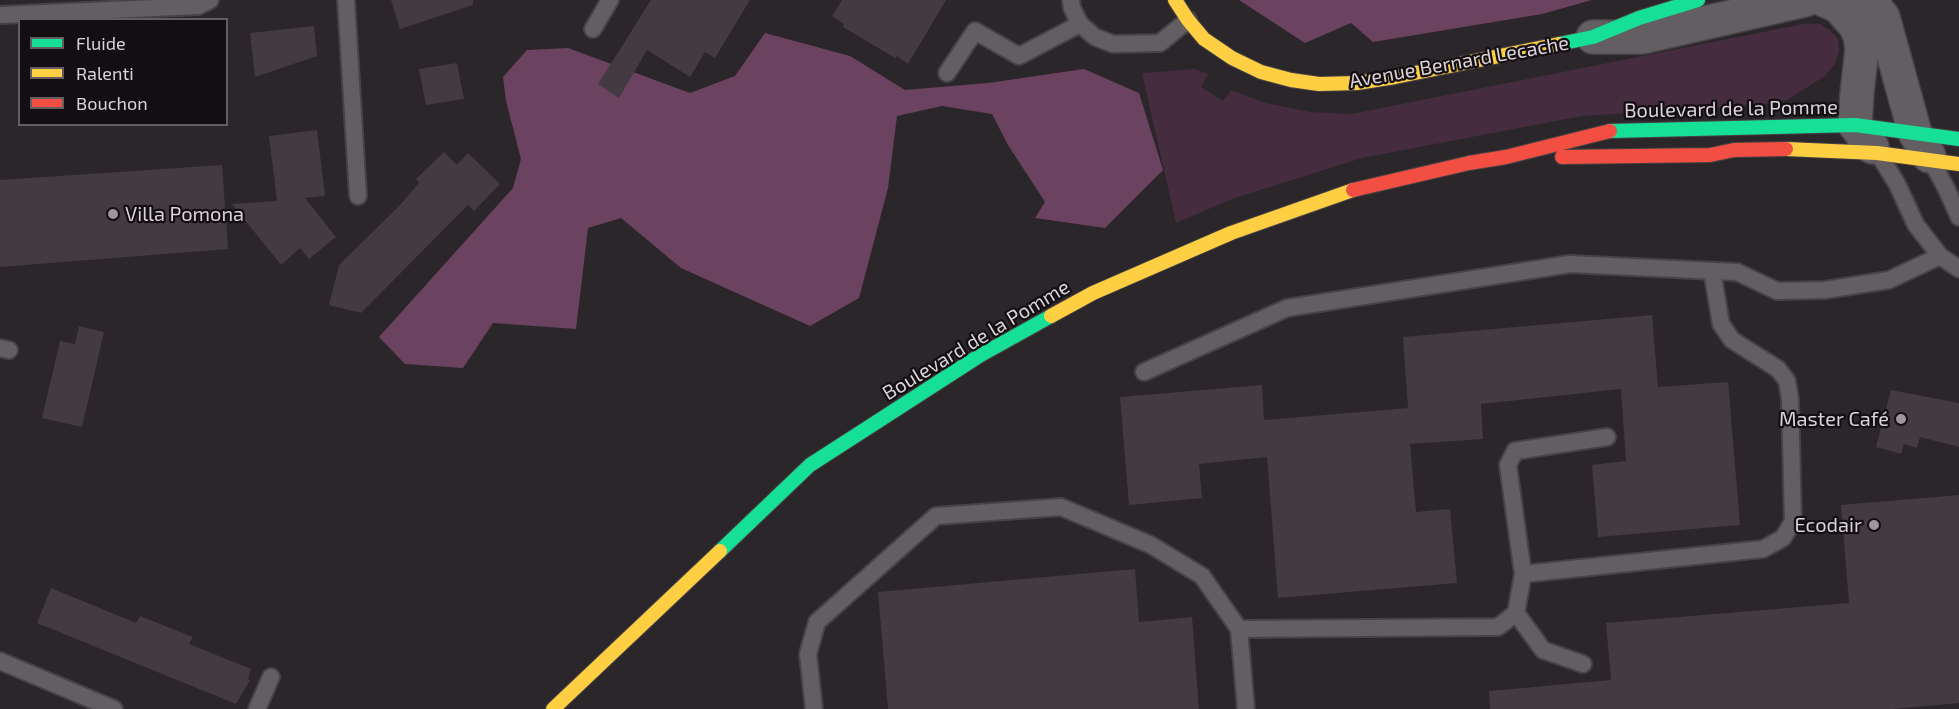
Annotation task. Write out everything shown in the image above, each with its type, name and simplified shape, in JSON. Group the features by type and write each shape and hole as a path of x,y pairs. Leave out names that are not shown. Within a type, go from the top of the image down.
{"main road":[{"name":"Avenue Bernard Lecache","path":"1175,0 1204,39 1232,58 1261,72 1319,84 1357,83 1395,77 1593,37 1639,18 1698,0"},
{"name":"Boulevard de la Pomme","path":"553,709 810,465 979,356 1093,293 1231,233 1349,191 1612,131 1855,125 1935,152"},
{"name":"Boulevard de la Pomme","path":"1506,157 1710,155 1734,150 1779,149 1877,153 1935,152 1959,139"}],"street":[{"name":"Avenue Bernard Lecache","path":"1593,37 1643,37 1805,0"},
{"path":"1824,0 1838,6 1855,24 1860,36 1862,49 1855,125 1877,153"},
{"path":"1878,6 1935,152"}],"lane":[{"path":"0,15 198,6 210,0"},
{"path":"346,0 358,196"},
{"path":"593,29 610,0"},
{"path":"1071,0 1072,8 1080,24 1095,37 1113,44 1160,43 1188,20"},
{"path":"946,73 975,31 1019,56 1080,24"},
{"path":"1935,152 1947,190 1959,217"},
{"path":"1877,153 1897,184 1916,225 1940,256 1959,268"},
{"path":"1144,372 1287,308 1570,264 1737,272 1777,291 1825,291 1889,280 1940,256"},
{"path":"1523,574 1763,549 1783,538 1793,521 1790,399 1787,381 1778,369 1732,340 1721,324 1712,271"},
{"path":"1239,629 1498,627 1516,613 1523,574 1508,465 1515,451 1607,437"},
{"path":"814,709 808,654 817,622 936,516 1061,507 1151,545 1202,576 1239,629 1246,709"},
{"path":"1516,613 1543,650 1583,664"},
{"path":"0,661 114,709"},
{"path":"257,709 272,677"}],"shaded area":[{"path":"1239,0 1592,0 1542,14 1373,42 1351,23 1305,43"},
{"path":"1803,24 1820,24 1831,31 1838,39 1839,52 1834,65 1825,76 1787,100 1766,104 1582,116 1362,158 1232,199 1176,223 1142,73 1195,69 1208,74 1201,87 1223,101 1231,90 1265,103 1310,112 1352,114"},
{"path":"765,33 850,56 905,90 988,83 1084,69 1139,93 1163,170 1105,228 1035,218 1045,202 1008,145 992,114 942,106 897,116 888,188 859,298 810,326 681,268 621,218 588,228 576,329 493,323 463,368 405,364 379,337 513,188 521,159 506,101 503,77 527,50 568,48 690,93 735,76"}],"building":[{"path":"391,0 473,0 473,5 400,29"},
{"path":"651,0 750,0 715,58 705,52 690,77 647,50 619,98 598,84"},
{"path":"842,0 946,0 908,64 843,27 844,24 832,16"},
{"path":"314,26 317,56 255,77 250,33"},
{"path":"457,63 464,99 426,105 419,69"},
{"path":"317,130 325,196 305,198 336,237 309,259 300,248 281,265 232,204 277,201 269,136"},
{"path":"444,152 457,165 468,153 500,184 474,211 468,205 361,313 329,305 339,265 399,206 419,183 416,179"},
{"name":"Villa Pomona","path":"222,165 228,249 0,267 0,180"},
{"path":"1652,315 1658,387 1728,382 1740,525 1598,537 1592,465 1626,461 1621,389 1481,404 1483,439 1410,444 1416,512 1450,509 1457,583 1278,598 1267,457 1199,464 1202,498 1129,505 1120,397 1262,385 1264,420 1408,408 1403,337"},
{"path":"79,326 104,332 82,427 42,418 60,341 75,344"},
{"path":"1891,390 1959,403 1959,447 1920,437 1917,448 1904,444 1901,454 1876,447"},
{"path":"1959,495 1959,703 1893,709 1490,709 1489,691 1611,680 1606,623 1849,603 1841,505"},
{"path":"1135,569 1139,622 1192,617 1199,709 888,709 878,592"},
{"path":"51,588 136,623 140,616 193,637 189,644 251,669 248,679 250,680 236,704 37,623"}],"traffic: fast":[{"path":"1559,44 1593,37 1639,18 1698,0"},
{"path":"1610,131 1855,125 1959,139"},
{"path":"720,551 810,465 979,356 1051,316"}],"traffic: slow":[{"path":"1175,0 1204,39 1232,58 1261,72 1319,84 1357,83 1395,77 1559,44"},
{"path":"1786,149 1877,153 1959,164"},
{"path":"1051,316 1093,293 1231,233 1353,190"},
{"path":"553,709 720,551"}],"traffic: jam":[{"path":"1353,190 1469,163 1506,157 1610,131"},
{"path":"1562,157 1710,155 1734,150 1786,149"}],"place":[{"name":"Villa Pomona","path":"113,214"},
{"name":"Master Café","path":"1901,419"},
{"name":"Ecodair","path":"1874,525"}]}
